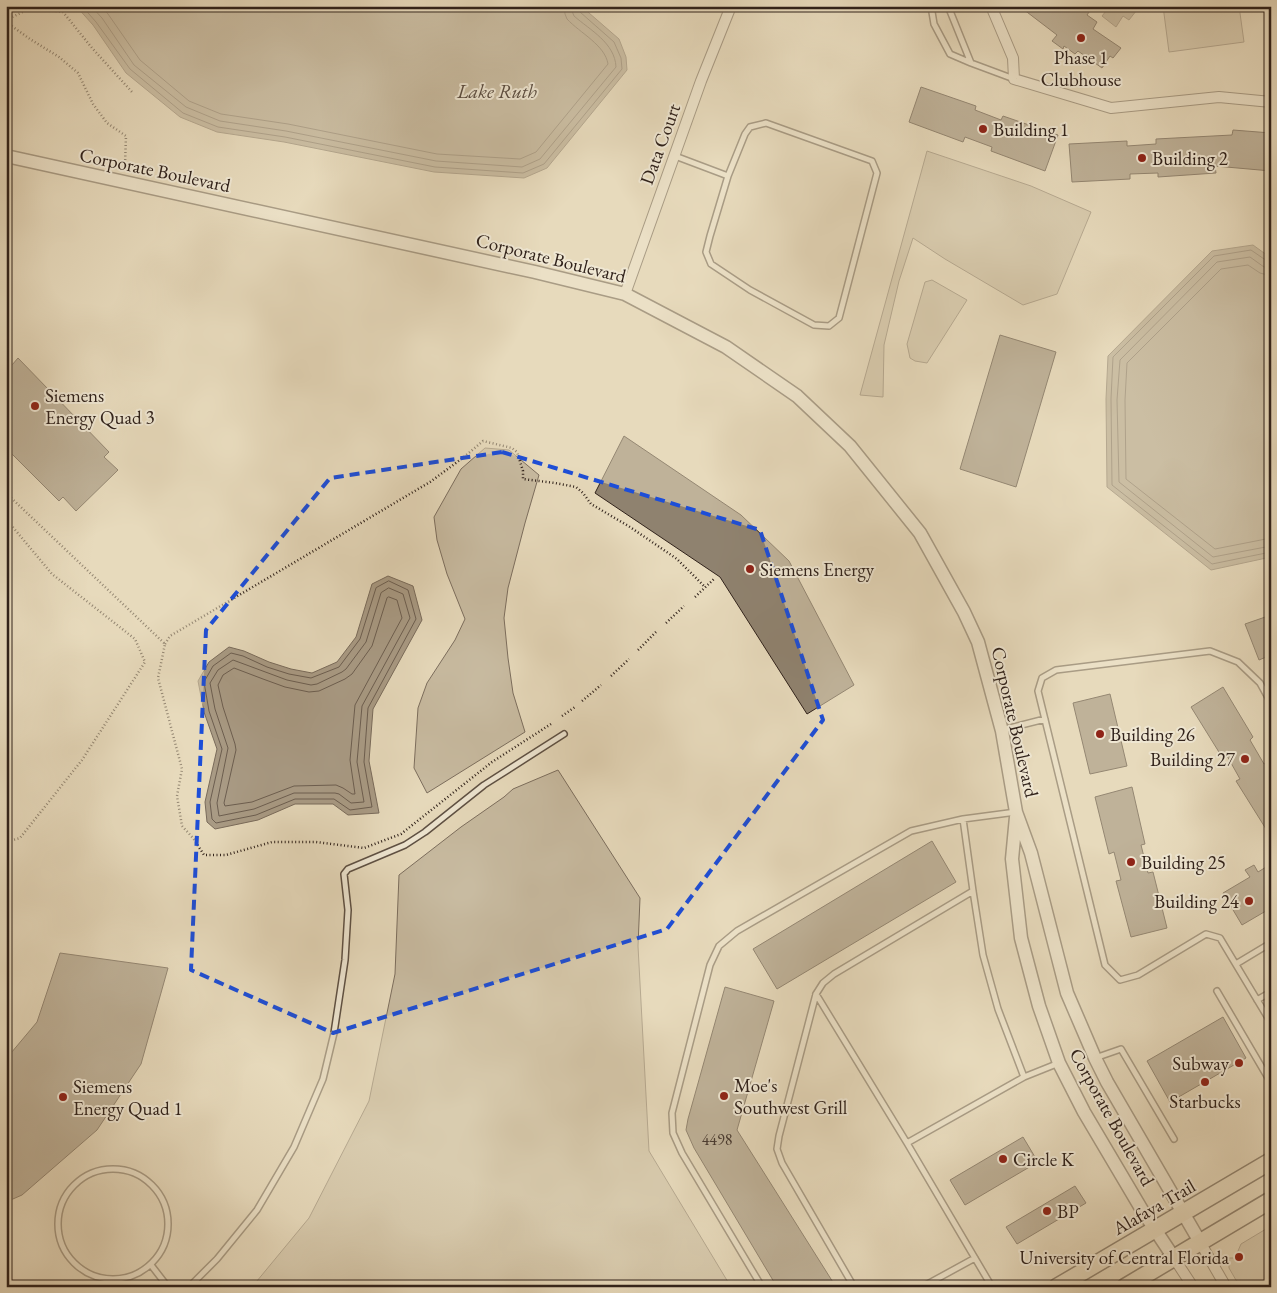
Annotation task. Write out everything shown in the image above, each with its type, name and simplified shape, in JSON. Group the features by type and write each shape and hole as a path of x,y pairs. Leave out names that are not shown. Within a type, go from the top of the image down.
{"main road":[{"name":"Alafaya Trail","path":"1057,1287 1271,1161"},
{"path":"1125,1287 1271,1200"}],"street":[{"name":"Data Court","path":"625,294 701,81 731,6"},
{"path":"990,6 1012,58 1014,79 1111,108 1219,97 1271,102"},
{"name":"Corporate Boulevard","path":"6,156 535,272 625,294 726,348 797,396 850,446 920,533 964,612 978,642 1002,731 1016,812 1031,853 1067,993 1095,1058 1200,1242"},
{"name":"Corporate Boulevard","path":"1016,812 1012,859 1021,938 1039,1006 1059,1063 1084,1112 1142,1210 1174,1258"},
{"path":"1200,1242 1226,1287"},
{"path":"1174,1258 1193,1287"}],"lane":[{"path":"931,6 934,24 950,54 971,64 1014,79"},
{"path":"948,6 971,64"},
{"path":"766,123 872,161 877,174 839,318 829,326 814,325 750,290 711,264 706,252 728,176 745,134 750,127 766,123"},
{"path":"674,156 728,176"},
{"path":"1271,703 1260,684 1238,662 1210,650 1056,670 1042,678 1038,691 1105,965 1120,980 1138,975 1206,934 1220,938 1271,1022"},
{"path":"1002,731 1044,719"},
{"path":"189,1287 217,1259 257,1210 294,1147 323,1079 334,1033 345,960 348,910 344,874 348,868 405,845 425,832 484,785 564,734"},
{"path":"762,1287 682,1153 673,1133 672,1113 710,966 719,946 737,931 911,831 963,819 1016,812"},
{"path":"963,819 983,955 998,1009 1024,1077"},
{"path":"854,1287 782,1163 777,1149 816,994 823,983 834,974 973,892"},
{"path":"1236,964 1271,943"},
{"path":"1217,991 1271,1083"},
{"path":"1257,1000 1271,992"},
{"path":"816,994 992,1287"},
{"path":"1095,1058 1122,1049 1174,1139"},
{"path":"907,1143 1024,1077 1059,1063"},
{"path":"118,1168 144,1178 154,1187 161,1196 168,1223 167,1238 159,1255 151,1265 134,1276 108,1280 83,1272 72,1263 63,1250 58,1236 57,1221 62,1200 74,1183 89,1174 104,1169 118,1168"},
{"path":"922,1287 975,1258"},
{"path":"151,1265 168,1287"}],"path":[{"path":"125,165 126,136 107,123 94,104 78,74 59,57 6,21 31,8 63,12 92,48 132,92"},
{"path":"551,724 492,762 401,834 364,848 316,842 272,842 226,855 204,855 193,838 182,826 178,796 182,769 158,678 165,644 170,636 430,482 483,442 512,448 518,452 523,479 555,482 576,487 591,504 630,527 676,559 705,587"},
{"path":"6,493 165,644"},
{"path":"6,519 52,574 135,640 145,662 82,760 20,838 6,842"},
{"path":"694,597 714,579"},
{"path":"666,623 684,606"},
{"path":"638,650 656,632"},
{"path":"611,676 629,659"},
{"path":"582,701 601,685"},
{"path":"562,716 575,707"}],"highlighted area":[{"path":"502,452 760,530 823,720 667,929 333,1033 191,970 206,630 330,478"}],"shaded area":[{"path":"1163,6 1239,6 1244,42 1169,52"},
{"path":"927,151 1031,186 1091,212 1057,294 1023,305 913,238 899,281 884,345 883,397 860,395"},
{"path":"932,280 967,300 927,363 910,358 907,344 925,282"},
{"path":"485,448 509,450 539,475 508,588 504,618 513,693 525,732 427,793 414,768 418,708 427,683 455,640 465,619 447,574 437,540 434,517 461,469"},
{"path":"558,770 640,898 638,946 649,1151 731,1287 252,1287 309,1218 369,1101 395,974 399,875 513,789"},
{"path":"1271,1226 1271,1287 1240,1287 1229,1268 1229,1258 1235,1258 1241,1244"}],"water":[{"name":"Lake Ruth","path":"76,6 581,6 619,39 626,57 627,70 547,168 524,178 434,172 284,142 217,132 180,117 126,73 93,25"},
{"path":"1110,6 1140,6 1129,20 1123,16 1116,27 1102,16"},
{"path":"1253,245 1271,258 1271,557 1211,570 1107,487 1106,399 1108,356 1212,251"},
{"path":"388,576 413,586 422,620 373,709 369,761 379,813 348,815 333,804 295,804 258,820 215,829 207,822 205,802 217,749 204,712 198,681 209,662 229,647 291,669 312,673 337,662 356,637 372,584"}],"building":[{"name":"Phase 1 Clubhouse","path":"1019,6 1093,6 1087,15 1097,22 1093,29 1121,48 1113,58 1110,56 1102,68 1078,51 1075,54 1064,46 1063,49 1052,41 1057,35"},
{"name":"Building 1","path":"921,87 976,106 975,110 1001,120 1003,116 1058,135 1045,171 991,151 992,147 965,137 963,142 909,122"},
{"name":"Building 2","path":"1233,130 1271,133 1271,171 1215,166 1216,173 1158,177 1158,173 1130,174 1130,179 1072,182 1069,144 1127,141 1127,146 1156,144 1156,139 1232,135"},
{"path":"1000,335 1056,352 1016,487 960,469"},
{"name":"Siemens Energy Quad 3","path":"18,358 109,452 104,457 118,470 76,511 63,497 59,501 6,448 6,360 12,365"},
{"name":"Siemens Energy","path":"624,436 741,515 789,561 854,685 807,714 720,577 595,493"},
{"path":"1271,615 1271,655 1259,660 1245,624"},
{"name":"Building 27","path":"1223,687 1253,737 1250,740 1264,764 1271,761 1271,837 1236,781 1240,779 1226,754 1222,757 1191,707"},
{"name":"Building 26","path":"1110,694 1127,766 1090,774 1073,703"},
{"name":"Building 25","path":"1132,787 1145,844 1141,845 1148,873 1153,872 1167,928 1131,937 1116,881 1121,880 1114,852 1109,854 1095,797"},
{"path":"932,841 956,882 777,989 753,949"},
{"name":"Building 24","path":"1271,864 1271,908 1242,925 1223,893 1250,877 1245,870 1254,865 1258,872"},
{"name":"Siemens Energy Quad 1","path":"60,953 168,968 141,1064 97,1130 22,1195 6,1202 6,1059 37,1022"},
{"path":"725,987 774,1001 737,1130 836,1287 777,1287 694,1148 686,1130"},
{"path":"1223,1017 1246,1058 1170,1102 1147,1061"},
{"path":"1023,1137 1038,1162 965,1205 950,1180"},
{"path":"1075,1186 1086,1203 1017,1244 1006,1227"}],"place":[{"name":"Phase 1 Clubhouse","path":"1081,38"},
{"name":"Building 1","path":"983,129"},
{"name":"Building 2","path":"1142,158"},
{"name":"Siemens Energy Quad 3","path":"35,406"},
{"name":"Siemens Energy","path":"750,569"},
{"name":"Building 26","path":"1100,734"},
{"name":"Building 27","path":"1245,759"},
{"name":"Building 25","path":"1131,862"},
{"name":"Building 24","path":"1249,901"},
{"name":"Subway","path":"1239,1063"},
{"name":"Starbucks","path":"1205,1082"},
{"name":"Moe's Southwest Grill","path":"724,1096"},
{"name":"Siemens Energy Quad 1","path":"63,1097"},
{"name":"Circle K","path":"1003,1159"},
{"name":"BP","path":"1047,1211"},
{"name":"University of Central Florida","path":"1239,1257"}]}
